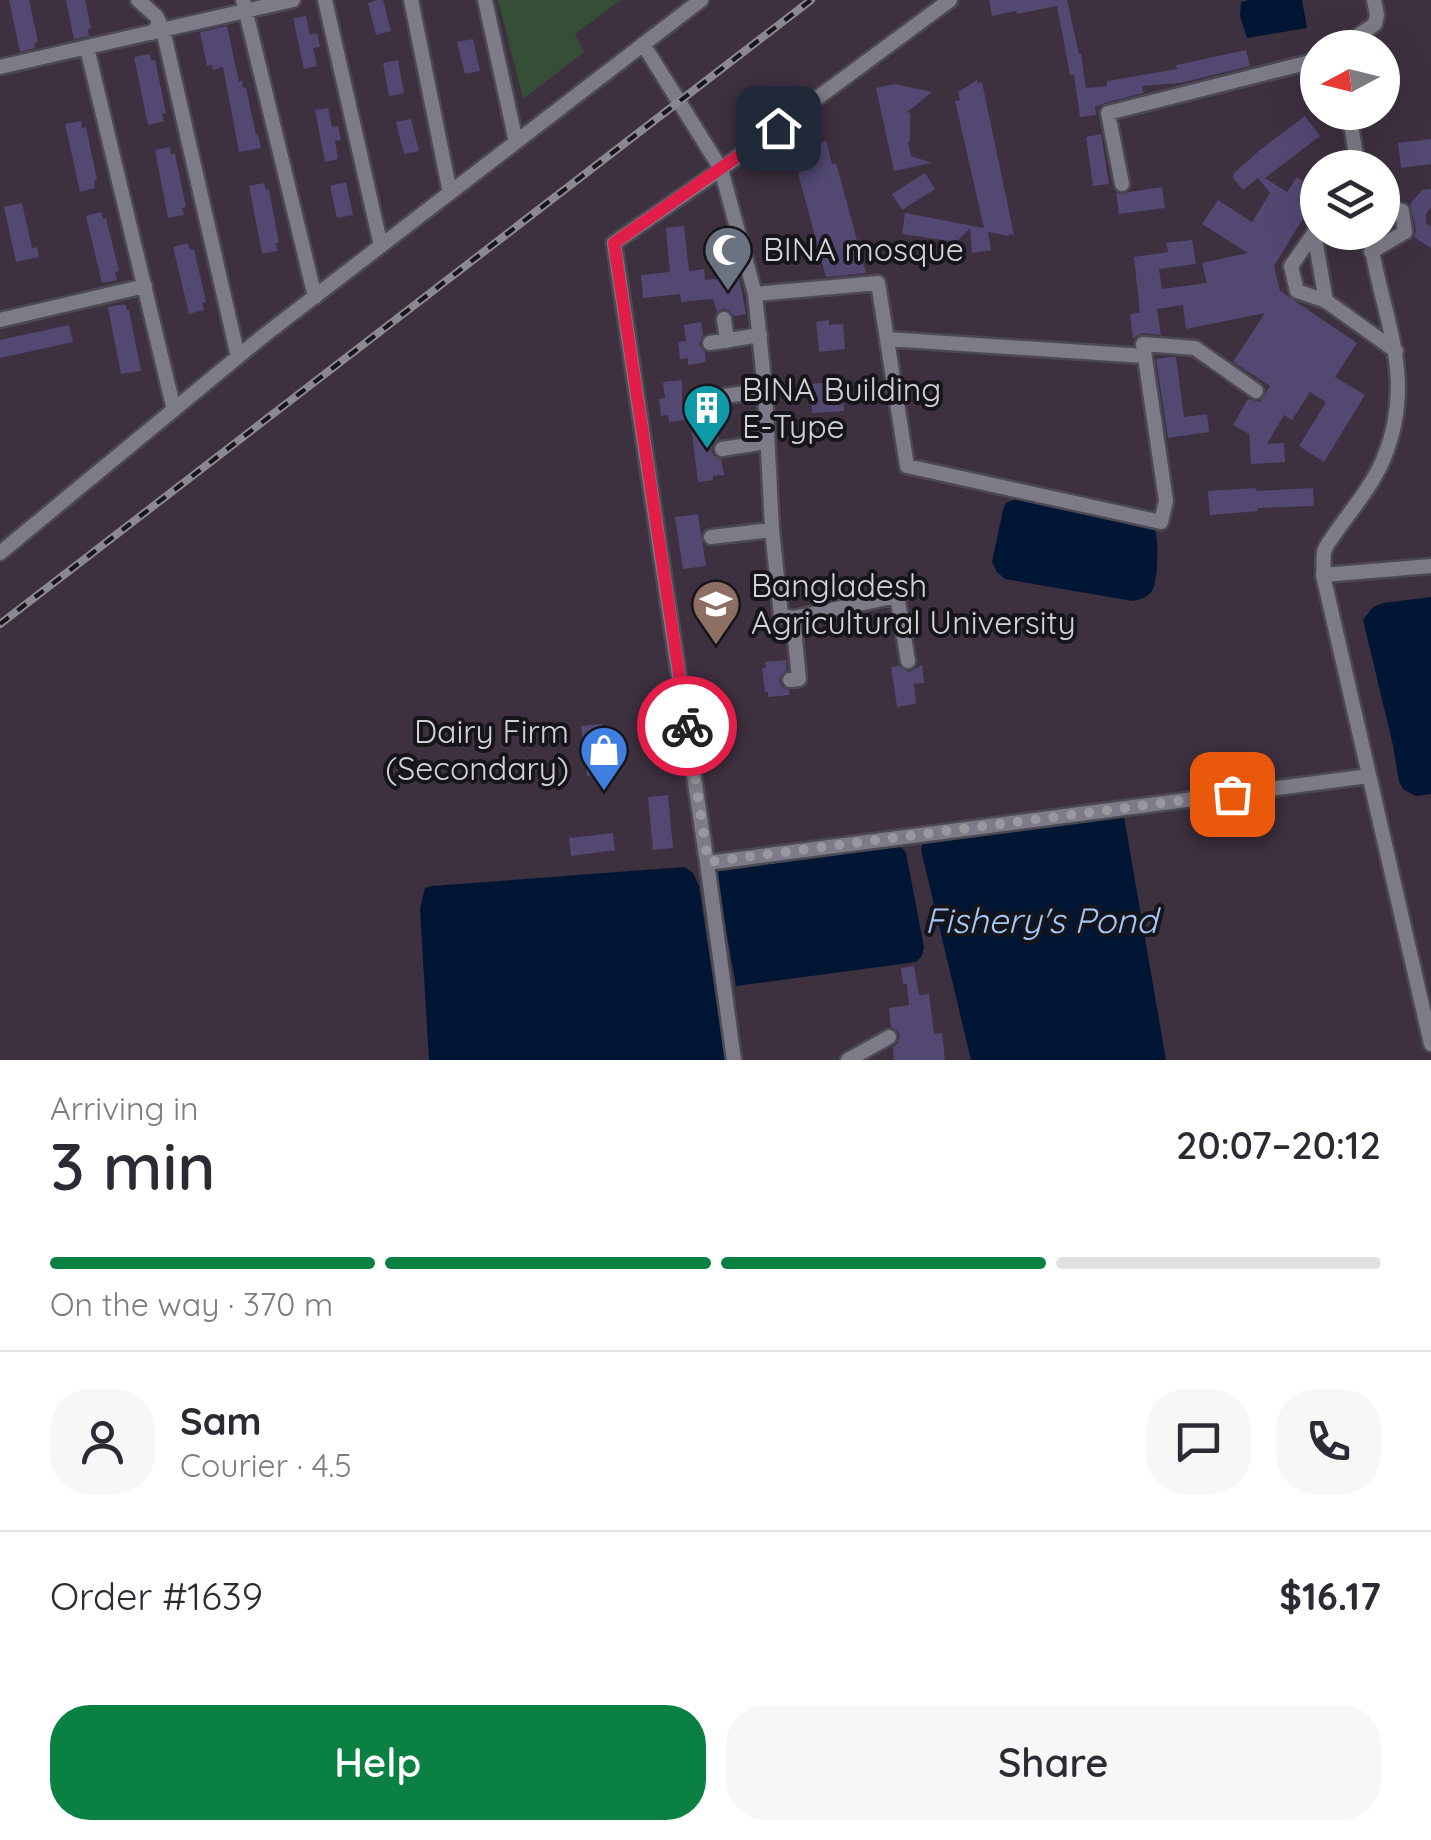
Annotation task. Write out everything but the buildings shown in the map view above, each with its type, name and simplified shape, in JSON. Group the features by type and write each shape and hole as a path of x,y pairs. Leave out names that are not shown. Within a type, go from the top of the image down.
{"street":[{"path":"138,0 159,21 156,29 238,357"},
{"path":"0,68 157,31 244,5 292,0"},
{"path":"326,0 381,246"},
{"path":"411,0 450,193"},
{"path":"486,0 516,142"},
{"path":"0,553 315,296 701,0"},
{"path":"734,1060 708,862 614,243 950,0"},
{"path":"1366,30 1375,24 1374,0"},
{"path":"244,5 315,296"},
{"path":"643,44 721,169 755,294 781,615 793,618 897,596 908,661"},
{"path":"87,48 174,410"},
{"path":"1122,184 1108,113 1300,65"},
{"path":"1400,210 1405,232 1400,235"},
{"path":"1302,250 1290,266 1297,290 1326,300 1396,350"},
{"path":"1319,250 1326,300"},
{"path":"1374,250 1371,252 1396,350 1398,404 1383,461 1324,550 1324,575 1431,1044"},
{"path":"755,294 878,283 907,466 1161,522 1166,501 1142,344 1195,348 1256,391"},
{"path":"0,320 144,286"},
{"path":"724,319 727,340"},
{"path":"710,344 760,335"},
{"path":"887,339 1144,356"},
{"path":"694,401 765,390"},
{"path":"722,449 767,442"},
{"path":"712,537 772,530"},
{"path":"1324,575 1431,566"},
{"path":"790,680 800,679 793,618"},
{"path":"708,862 1369,776"},
{"path":"848,1060 889,1038"}],"shaded area":[{"name":"Bangladesh Agricultural University","path":"0,0 1431,0 1431,1060 0,1060"}],"green space":[{"path":"498,0 621,0 575,34 584,52 523,99"}],"water":[{"path":"1302,0 1307,28 1247,38 1240,16 1241,2"},
{"path":"1016,499 1138,518 1152,525 1158,556 1151,592 1133,601 1005,579 992,562 1003,510 1006,503"},
{"path":"1431,597 1431,794 1416,796 1399,782 1363,620 1373,607 1383,603"},
{"name":"Fishery's Pond","path":"1123,811 1166,1060 971,1060 921,850 923,842 929,836"},
{"path":"896,846 906,853 924,947 916,962 736,986 716,872"},
{"path":"685,867 699,886 725,1060 429,1060 420,909 425,888"}],"railway":[{"path":"0,624 811,0"}],"way so far":[{"path":"687,726 708,862 1232,794"}],"place":[{"name":"BINA mosque","path":"728,292"},
{"name":"BINA Building E-Type","path":"707,450"},
{"name":"Bangladesh Agricultural University","path":"716,646"},
{"name":"Dairy Firm (Secondary)","path":"604,792"}],"route":[{"path":"687,726 614,243 778,128"}]}
